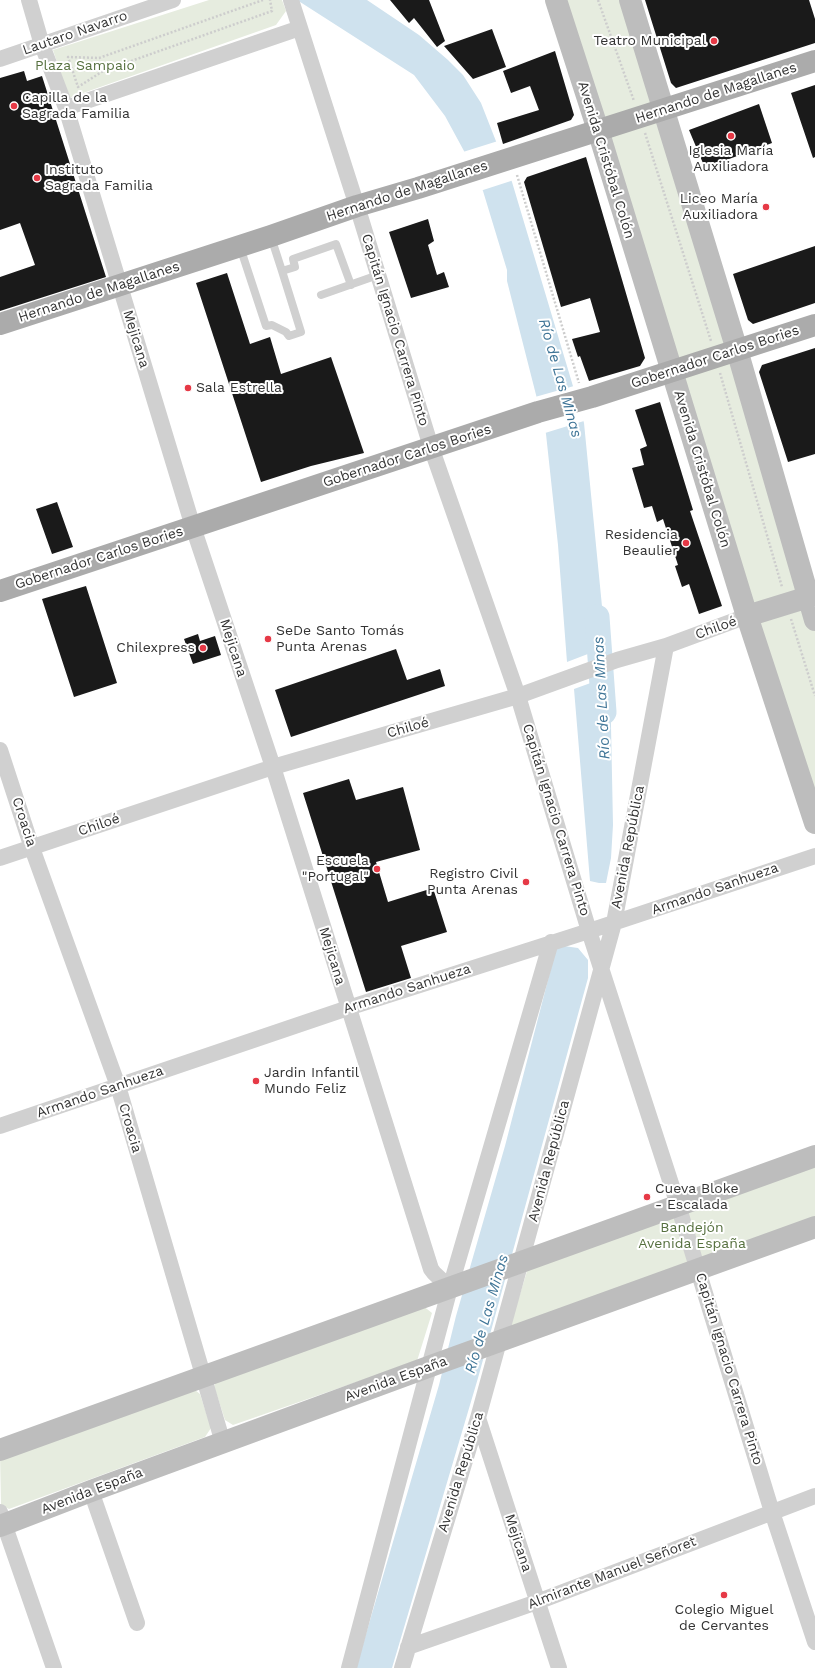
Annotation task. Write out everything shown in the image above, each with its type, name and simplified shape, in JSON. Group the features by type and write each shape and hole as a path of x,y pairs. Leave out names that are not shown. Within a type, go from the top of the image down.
{"main road":[{"name":"Avenida Cristóbal Colón","path":"556,0 598,130 747,616 815,823"},
{"path":"630,0 811,596 815,620"},
{"name":"Hernando de Magallanes","path":"0,324 119,284 271,236 357,206 815,61"},
{"name":"Gobernador Carlos Bories","path":"0,591 538,412 588,398 815,325"},
{"name":"Chiloé","path":"747,616 811,596"},
{"path":"0,1450 815,1156"},
{"name":"Avenida España","path":"2,1521 91,1491 815,1227"}],"street":[{"name":"Mejicana","path":"29,0 42,45 66,108 192,527 273,767 431,1269 434,1273 456,1286"},
{"name":"Lautaro Navarro","path":"0,59 173,0"},
{"name":"Capitán Ignacio Carrera Pinto","path":"291,0 357,206 431,447 518,696 589,931 699,1270 772,1512 815,1642"},
{"path":"66,108 300,28"},
{"name":"Chiloé","path":"0,858 273,767 518,696 617,660 666,646 747,616"},
{"name":"Avenida República","path":"402,1668 478,1418 494,1344 602,972 614,923 666,646"},
{"name":"Croacia","path":"0,750 32,848 118,1086 202,1378 223,1443"},
{"name":"Armando Sanhueza","path":"0,1126 348,1008 614,923 815,856"},
{"path":"349,1668 435,1365 551,942"},
{"name":"Mejicana","path":"478,1418 559,1668"},
{"path":"91,1491 138,1624"},
{"name":"Almirante Manuel Señoret","path":"408,1647 537,1602 815,1496"},
{"path":"2,1521 54,1668"}],"lane":[{"path":"239,246 266,326 272,325 286,332 289,336 301,332 271,236"},
{"path":"282,271 295,267 293,259 336,244 351,285"},
{"path":"321,295 378,275"}],"path":[{"path":"263,0 99,58 68,57 78,87 102,72 272,11 270,0"},
{"path":"511,158 588,398"}],"green space":[{"name":"Plaza Sampaio","path":"209,0 282,0 286,11 276,25 69,98 53,50"},
{"path":"562,0 624,0 815,613 815,804"},
{"name":"Bandejón Avenida España","path":"815,1164 815,1219 509,1330 528,1268"},
{"path":"422,1305 432,1313 417,1361 233,1425 225,1420 214,1386 220,1375"},
{"path":"190,1386 200,1394 211,1428 205,1437 9,1509 1,1505 0,1454"}],"water":[{"path":"297,0 367,0 419,35 448,60 463,75 481,103 512,182 584,423 606,647 567,662 558,545 546,434 507,281 507,270 483,191 464,151 445,116 414,75"},
{"path":"610,676 613,825 611,858 606,883 599,883 590,881 574,689"},
{"path":"557,945 578,948 588,960 588,978 478,1378 392,1668 356,1668 439,1385 456,1316 505,1146"}],"pier":[{"path":"498,141 514,180 480,191 463,152"},
{"path":"574,386 584,421 545,433 535,397"}],"building":[{"path":"390,0 429,0 445,41 437,47 414,18 409,23"},
{"path":"645,0 809,0 815,19 815,43 676,88 671,83"},
{"path":"492,29 506,67 473,79 444,46"},
{"path":"555,51 574,115 571,120 503,144 497,123 539,110 530,86 511,93 503,71"},
{"name":"Instituto Sagrada Familia","path":"24,71 27,81 42,76 106,277 0,311 0,277 35,265 20,223 0,230 0,78"},
{"path":"815,85 815,157 813,158 791,93"},
{"name":"Iglesia María Auxiliadora","path":"759,104 772,143 705,168 689,130"},
{"path":"586,157 645,358 640,366 589,381 572,339 600,332 590,298 561,307 524,182 527,177"},
{"path":"428,219 434,241 428,245 437,275 444,272 449,287 411,298 389,232"},
{"path":"815,246 815,303 753,324 748,320 733,274"},
{"path":"227,273 250,344 270,337 281,374 331,357 364,453 311,466 261,482 196,283"},
{"path":"815,348 815,454 788,462 759,372 762,365"},
{"path":"660,402 693,510 690,511 722,606 699,614 689,584 682,587 675,566 678,565 663,519 657,522 652,506 644,508 632,468 644,465 640,449 647,446 635,410"},
{"path":"57,502 73,547 52,554 36,509"},
{"path":"86,586 117,683 74,697 42,599"},
{"name":"Chilexpress","path":"198,634 200,641 215,636 221,655 193,664 184,639"},
{"path":"396,649 407,680 440,669 445,686 291,737 275,690"},
{"name":"Escuela \"Portugal\"","path":"349,779 356,800 403,787 420,850 376,862 388,902 433,888 447,932 401,946 411,978 366,992 303,793"}],"waterway":[{"name":"Río de Las Minas","path":"597,617 604,712"}],"place":[{"name":"Teatro Municipal","path":"714,41"},
{"name":"Capilla de la Sagrada Familia","path":"14,106"},
{"name":"Iglesia María Auxiliadora","path":"731,136"},
{"name":"Instituto Sagrada Familia","path":"37,178"},
{"name":"Liceo María Auxiliadora","path":"766,207"},
{"name":"Sala Estrella","path":"188,388"},
{"name":"Residencia Beaulier","path":"686,543"},
{"name":"SeDe Santo Tomás Punta Arenas","path":"268,639"},
{"name":"Chilexpress","path":"203,648"},
{"name":"Escuela \"Portugal\"","path":"377,869"},
{"name":"Registro Civil Punta Arenas","path":"526,882"},
{"name":"Jardin Infantil Mundo Feliz","path":"256,1081"},
{"name":"Cueva Bloke - Escalada","path":"647,1197"},
{"name":"Colegio Miguel de Cervantes","path":"724,1595"}]}
